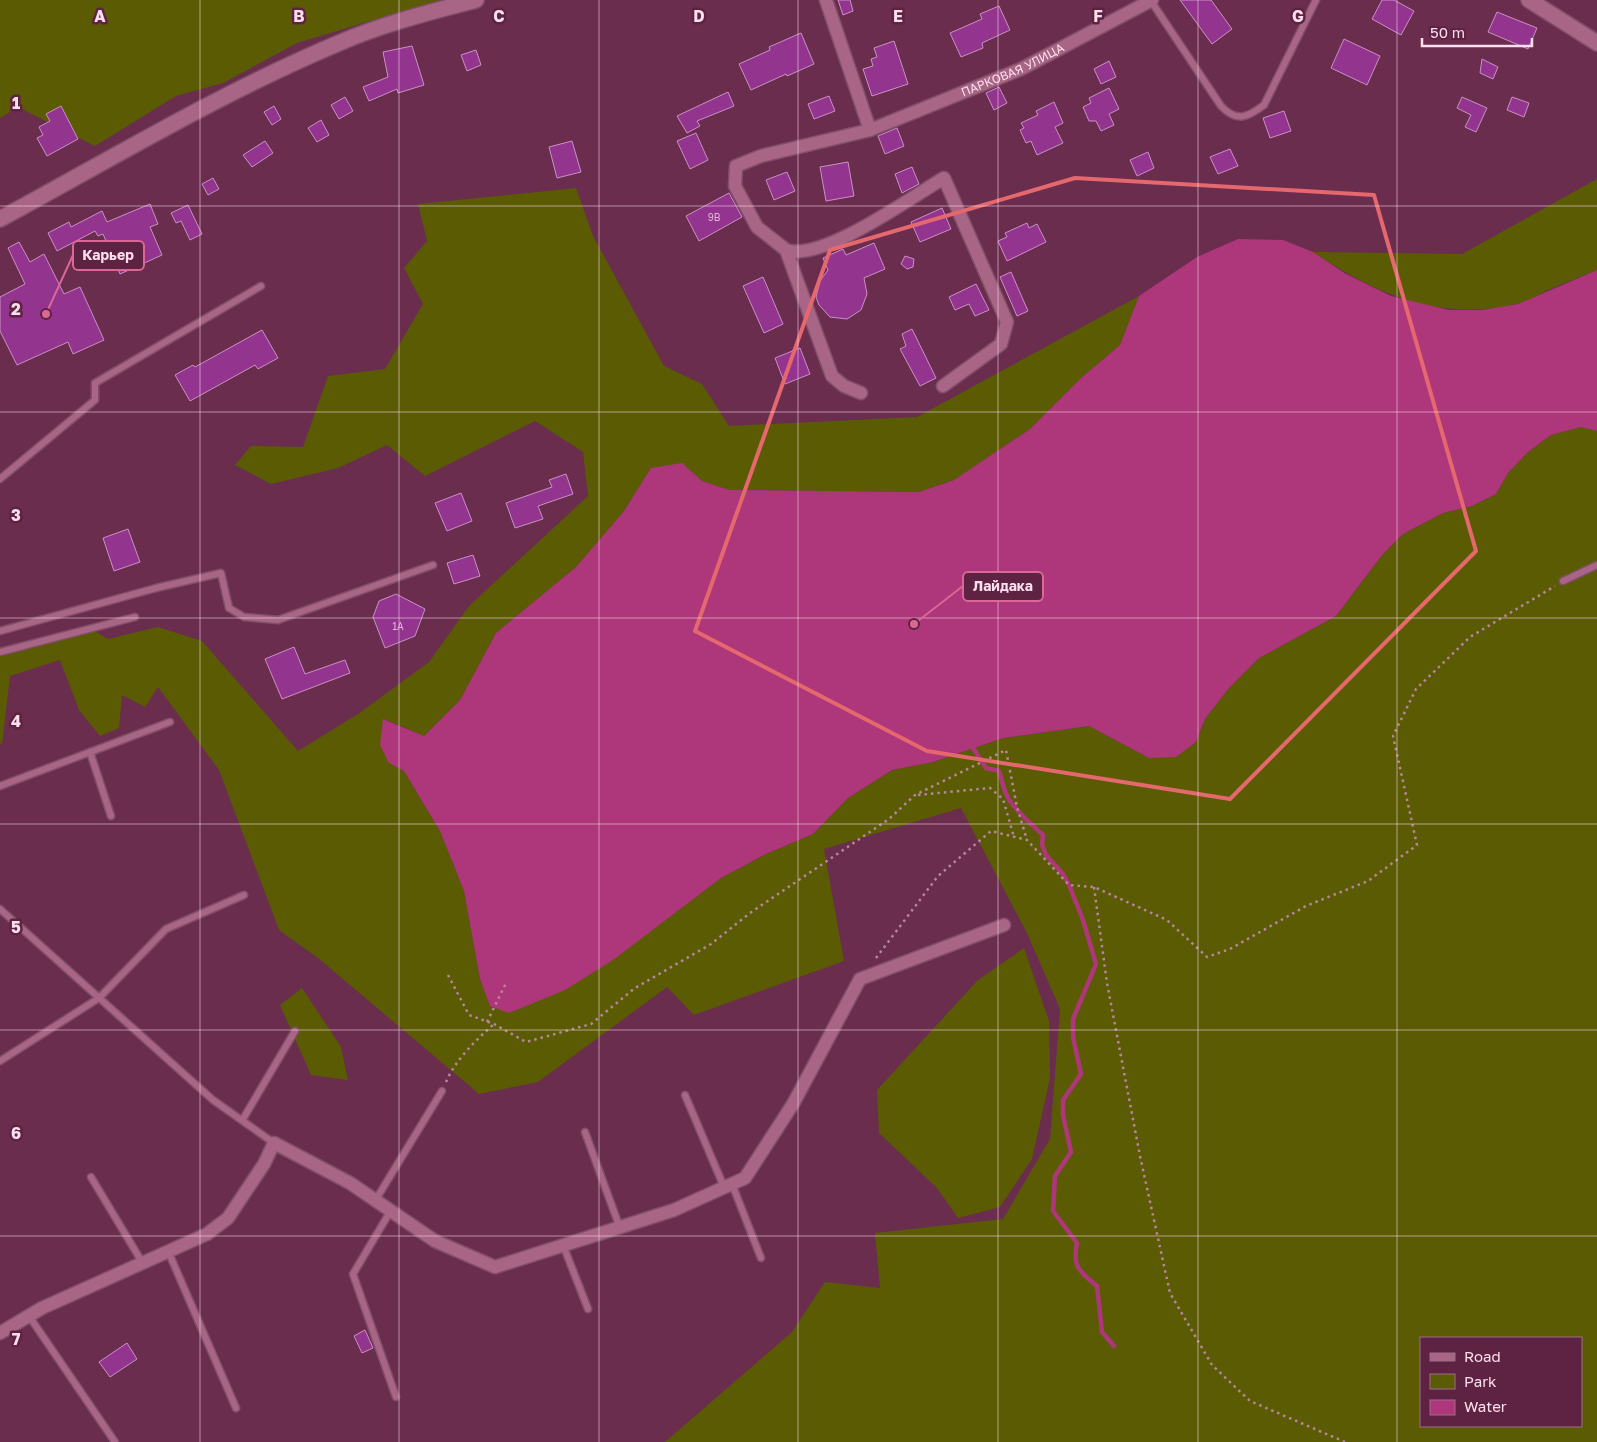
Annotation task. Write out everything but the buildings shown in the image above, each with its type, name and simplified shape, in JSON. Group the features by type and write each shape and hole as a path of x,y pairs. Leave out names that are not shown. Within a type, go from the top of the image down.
{"main road":[{"path":"0,219 272,74 340,42 420,15 476,0"},
{"path":"1529,0 1597,43"}],"street":[{"path":"826,0 870,130"},
{"name":"ПАРКОВАЯ УЛИЦА","path":"786,250 758,227 735,186 736,166 761,156 870,130 1021,69 1151,0"},
{"path":"786,250 796,254 835,242 944,178 1007,322 1001,344 943,386"},
{"path":"786,250 832,376 844,386 861,393"},
{"path":"0,1333 29,1316 142,1262 208,1234 228,1218 264,1164 274,1143 350,1183 435,1241 495,1267 674,1210 745,1178 794,1104 860,979 1004,925"}],"lane":[{"path":"1151,0 1221,106 1229,114 1241,117 1264,105 1316,0"},
{"path":"0,479 96,400 96,383 261,286"},
{"path":"0,631 156,588 221,573 229,608 244,617 278,620 433,564"},
{"path":"1563,581 1597,565"},
{"path":"0,652 135,618"},
{"path":"0,786 170,722"},
{"path":"90,752 112,816"},
{"path":"0,1060 99,998 166,929 244,895"},
{"path":"0,909 213,1100 243,1119 274,1143"},
{"path":"243,1119 295,1031"},
{"path":"375,1201 442,1092"},
{"path":"685,1095 761,1258"},
{"path":"585,1132 620,1228"},
{"path":"91,1177 142,1262"},
{"path":"390,1212 353,1274 396,1396"},
{"path":"563,1246 588,1309"},
{"path":"168,1251 236,1408"},
{"path":"29,1316 115,1442"}],"path":[{"path":"448,974 469,1015 494,1024 526,1042 591,1024 635,988 711,944 750,913 889,820 915,795 1006,750 1017,807 1026,840 1069,886 1094,887 1167,920 1207,957 1230,949 1306,906 1368,881 1417,845 1392,736 1416,689 1470,637 1563,581"},
{"path":"915,795 990,788 1003,799 1014,837"},
{"path":"860,979 938,876 991,831 1026,840"},
{"path":"1094,887 1107,983 1140,1156 1170,1293 1212,1365 1250,1401 1345,1442"},
{"path":"487,1022 506,983"},
{"path":"442,1092 451,1070 474,1042 494,1024"}],"highlighted area":[{"path":"1075,178 1374,195 1476,551 1230,799 927,751 695,631 830,250"}],"green space":[{"path":"0,0 440,0 297,43 223,83 176,96 95,146 18,107 0,118"},
{"path":"1597,179 1597,270 1520,303 1488,309 1434,307 1384,292 1336,267 1313,252 1462,254"},
{"path":"576,188 593,236 664,366 702,384 729,426 917,417 1139,296 1120,345 1081,378 1030,429 954,480 919,492 729,490 702,481 682,464 651,468 624,511 576,567 496,633 460,700 424,736 384,719 389,763 404,771 440,831 464,891 480,979 490,1005 673,914 721,878 766,854 813,834 848,798 892,770 933,762 1003,738 1089,726 1149,758 1196,742 1205,719 1229,688 1259,658 1336,616 1382,555 1403,534 1443,513 1472,506 1496,494 1508,473 1528,452 1551,435 1581,427 1597,431 1597,1442 665,1442 792,1332 825,1282 880,1288 875,1233 1003,1219 1050,1139 1060,1009 1027,933 961,808 824,849 844,961 694,1015 667,987 538,1082 479,1094 318,958 279,930 219,770 158,687 145,707 122,695 119,728 100,736 79,710 60,660 10,676 2,745 0,744 0,655 88,627 108,639 158,627 202,641 298,751 361,712 429,662 469,606 588,496 583,452 535,421 425,476 387,445 338,468 271,484 235,465 251,446 303,447 328,376 385,369 423,304 404,268 427,241 418,204"},
{"path":"1024,948 1049,1021 1050,1078 1032,1159 1000,1207 958,1218 937,1188 879,1133 877,1090 978,980"},
{"path":"302,988 341,1047 348,1080 311,1075 280,1005"}],"water":[{"path":"1238,239 1283,240 1313,252 1346,274 1391,296 1449,310 1482,310 1518,304 1597,270 1597,431 1581,427 1551,435 1528,452 1508,473 1496,494 1472,506 1443,513 1403,534 1382,555 1336,616 1259,658 1229,688 1205,719 1196,742 1176,757 1149,758 1089,726 1003,738 933,762 892,770 848,798 813,834 766,854 721,878 613,960 565,990 509,1013 490,1006 480,979 464,891 440,831 404,771 389,763 380,745 383,719 424,736 460,700 496,633 576,567 624,511 651,468 682,463 702,481 729,490 919,492 954,480 1030,429 1081,378 1120,345 1139,296 1197,257"}],"waterway":[{"path":"973,748 986,768 999,771 1010,801 1021,815 1043,835 1042,845 1046,855 1063,874 1069,885 1083,920 1096,964 1073,1019 1073,1037 1081,1074 1063,1100 1063,1115 1071,1152 1055,1176 1053,1211 1077,1243 1075,1258 1078,1268 1097,1286 1102,1332 1114,1346"}],"place":[{"name":"Карьер","path":"46,314"},
{"name":"Лайдака","path":"914,624"}]}
